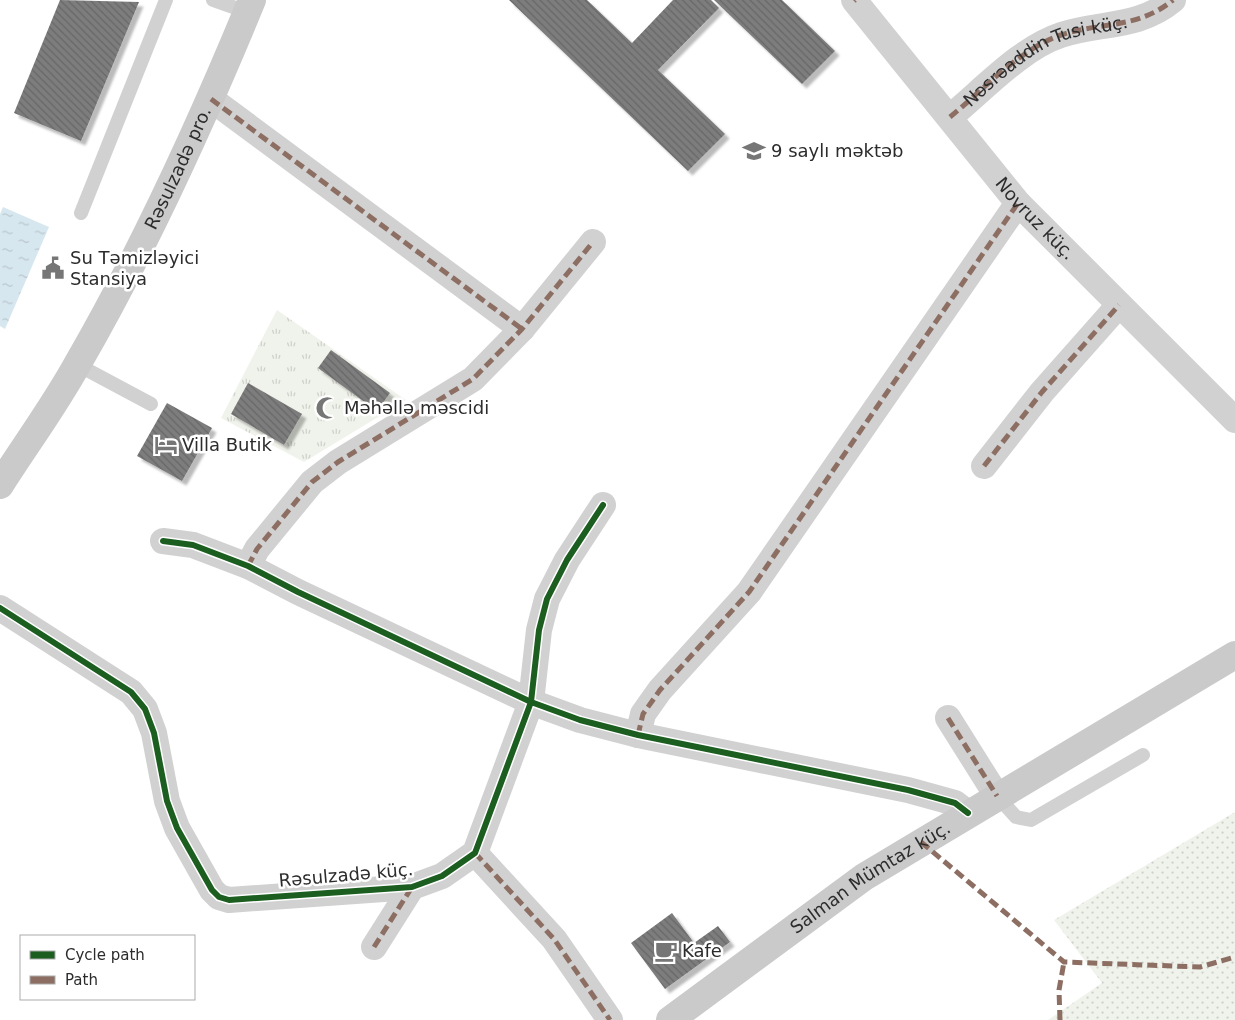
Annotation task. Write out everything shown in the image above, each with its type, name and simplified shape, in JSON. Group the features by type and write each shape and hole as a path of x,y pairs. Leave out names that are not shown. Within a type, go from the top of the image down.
{"street":[{"name":"Novruz küç.","path":"854,0 1018,203 1235,420"},
{"name":"Nəsrəaddin Tusi küç.","path":"950,118 1030,51 1061,35 1128,23 1173,0"},
{"name":"Rəsulzadə pro.","path":"0,485 78,365 161,205 211,99 249,6"},
{"path":"211,99 522,329"},
{"path":"638,735 644,714 660,690 749,592 1018,203"},
{"path":"248,566 257,549 312,482 338,462 473,379 522,329 593,242"},
{"path":"984,466 1042,392 1119,306"},
{"path":"603,505 567,560 547,599 539,630 530,702 475,853 554,939 610,1020"},
{"path":"163,541 193,545 248,566 298,592 530,702 580,720 638,735 908,790 955,803 968,813"},
{"name":"Rəsulzadə küç.","path":"0,608 131,692 145,710 154,733 166,801 176,828 212,890 219,897 229,900 412,888 442,876 475,853"},
{"name":"Salman Mümtaz küç.","path":"670,1020 864,877 996,796 1235,655"},
{"path":"948,718 996,796"},
{"path":"374,947 412,888"}],"lane":[{"path":"81,213 166,0"},
{"path":"214,0 249,6"},
{"path":"78,365 151,404"},
{"path":"996,796 1016,817 1031,820 1143,755"}],"green space":[{"path":"277,310 406,400 304,462 221,418"},
{"path":"1235,812 1235,1020 1048,1020 1102,983 1054,920"}],"water":[{"path":"3,207 49,227 5,329 0,326 0,214"}],"building":[{"path":"60,0 139,2 81,141 14,113"},
{"path":"509,0 587,0 632,43 673,0 711,0 719,8 658,70 725,134 688,171"},
{"path":"714,0 782,0 835,51 802,84"},
{"path":"331,350 390,393 377,411 318,368"},
{"path":"248,383 302,414 284,445 231,414"},
{"path":"167,403 212,428 182,481 137,456"},
{"path":"672,913 694,943 718,926 730,942 665,989 631,943"}],"marked path":[{"path":"950,117 1002,71 1046,41 1076,31 1118,24 1146,16 1173,0"},
{"path":"211,99 522,329"},
{"path":"638,735 643,714 660,690 749,592 1018,203"},
{"path":"248,566 257,549 312,482 338,462 473,379 522,329 593,242"},
{"path":"984,466 1042,392 1119,305"},
{"path":"948,718 997,796"},
{"path":"921,842 1064,962 1200,967 1235,957"},
{"path":"475,853 554,939 610,1020"},
{"path":"374,947 412,887"},
{"path":"1060,1020 1059,990 1064,962"}],"cycle path":[{"path":"0,608 131,692 145,709 154,733 167,801 177,828 212,890 219,897 229,900 412,887 442,876 475,853 531,702 539,630 547,599 567,560 603,505"},
{"path":"163,541 193,545 248,566 298,592 531,702 580,720 638,735 908,790 955,803 968,813"}],"place":[{"name":"9 saylı məktəb","path":"754,151"},
{"name":"Su Təmizləyici Stansiya","path":"53,268"},
{"name":"Məhəllə məscidi","path":"327,408"},
{"name":"Villa Butik","path":"166,445"},
{"name":"Kafe","path":"666,951"}]}
